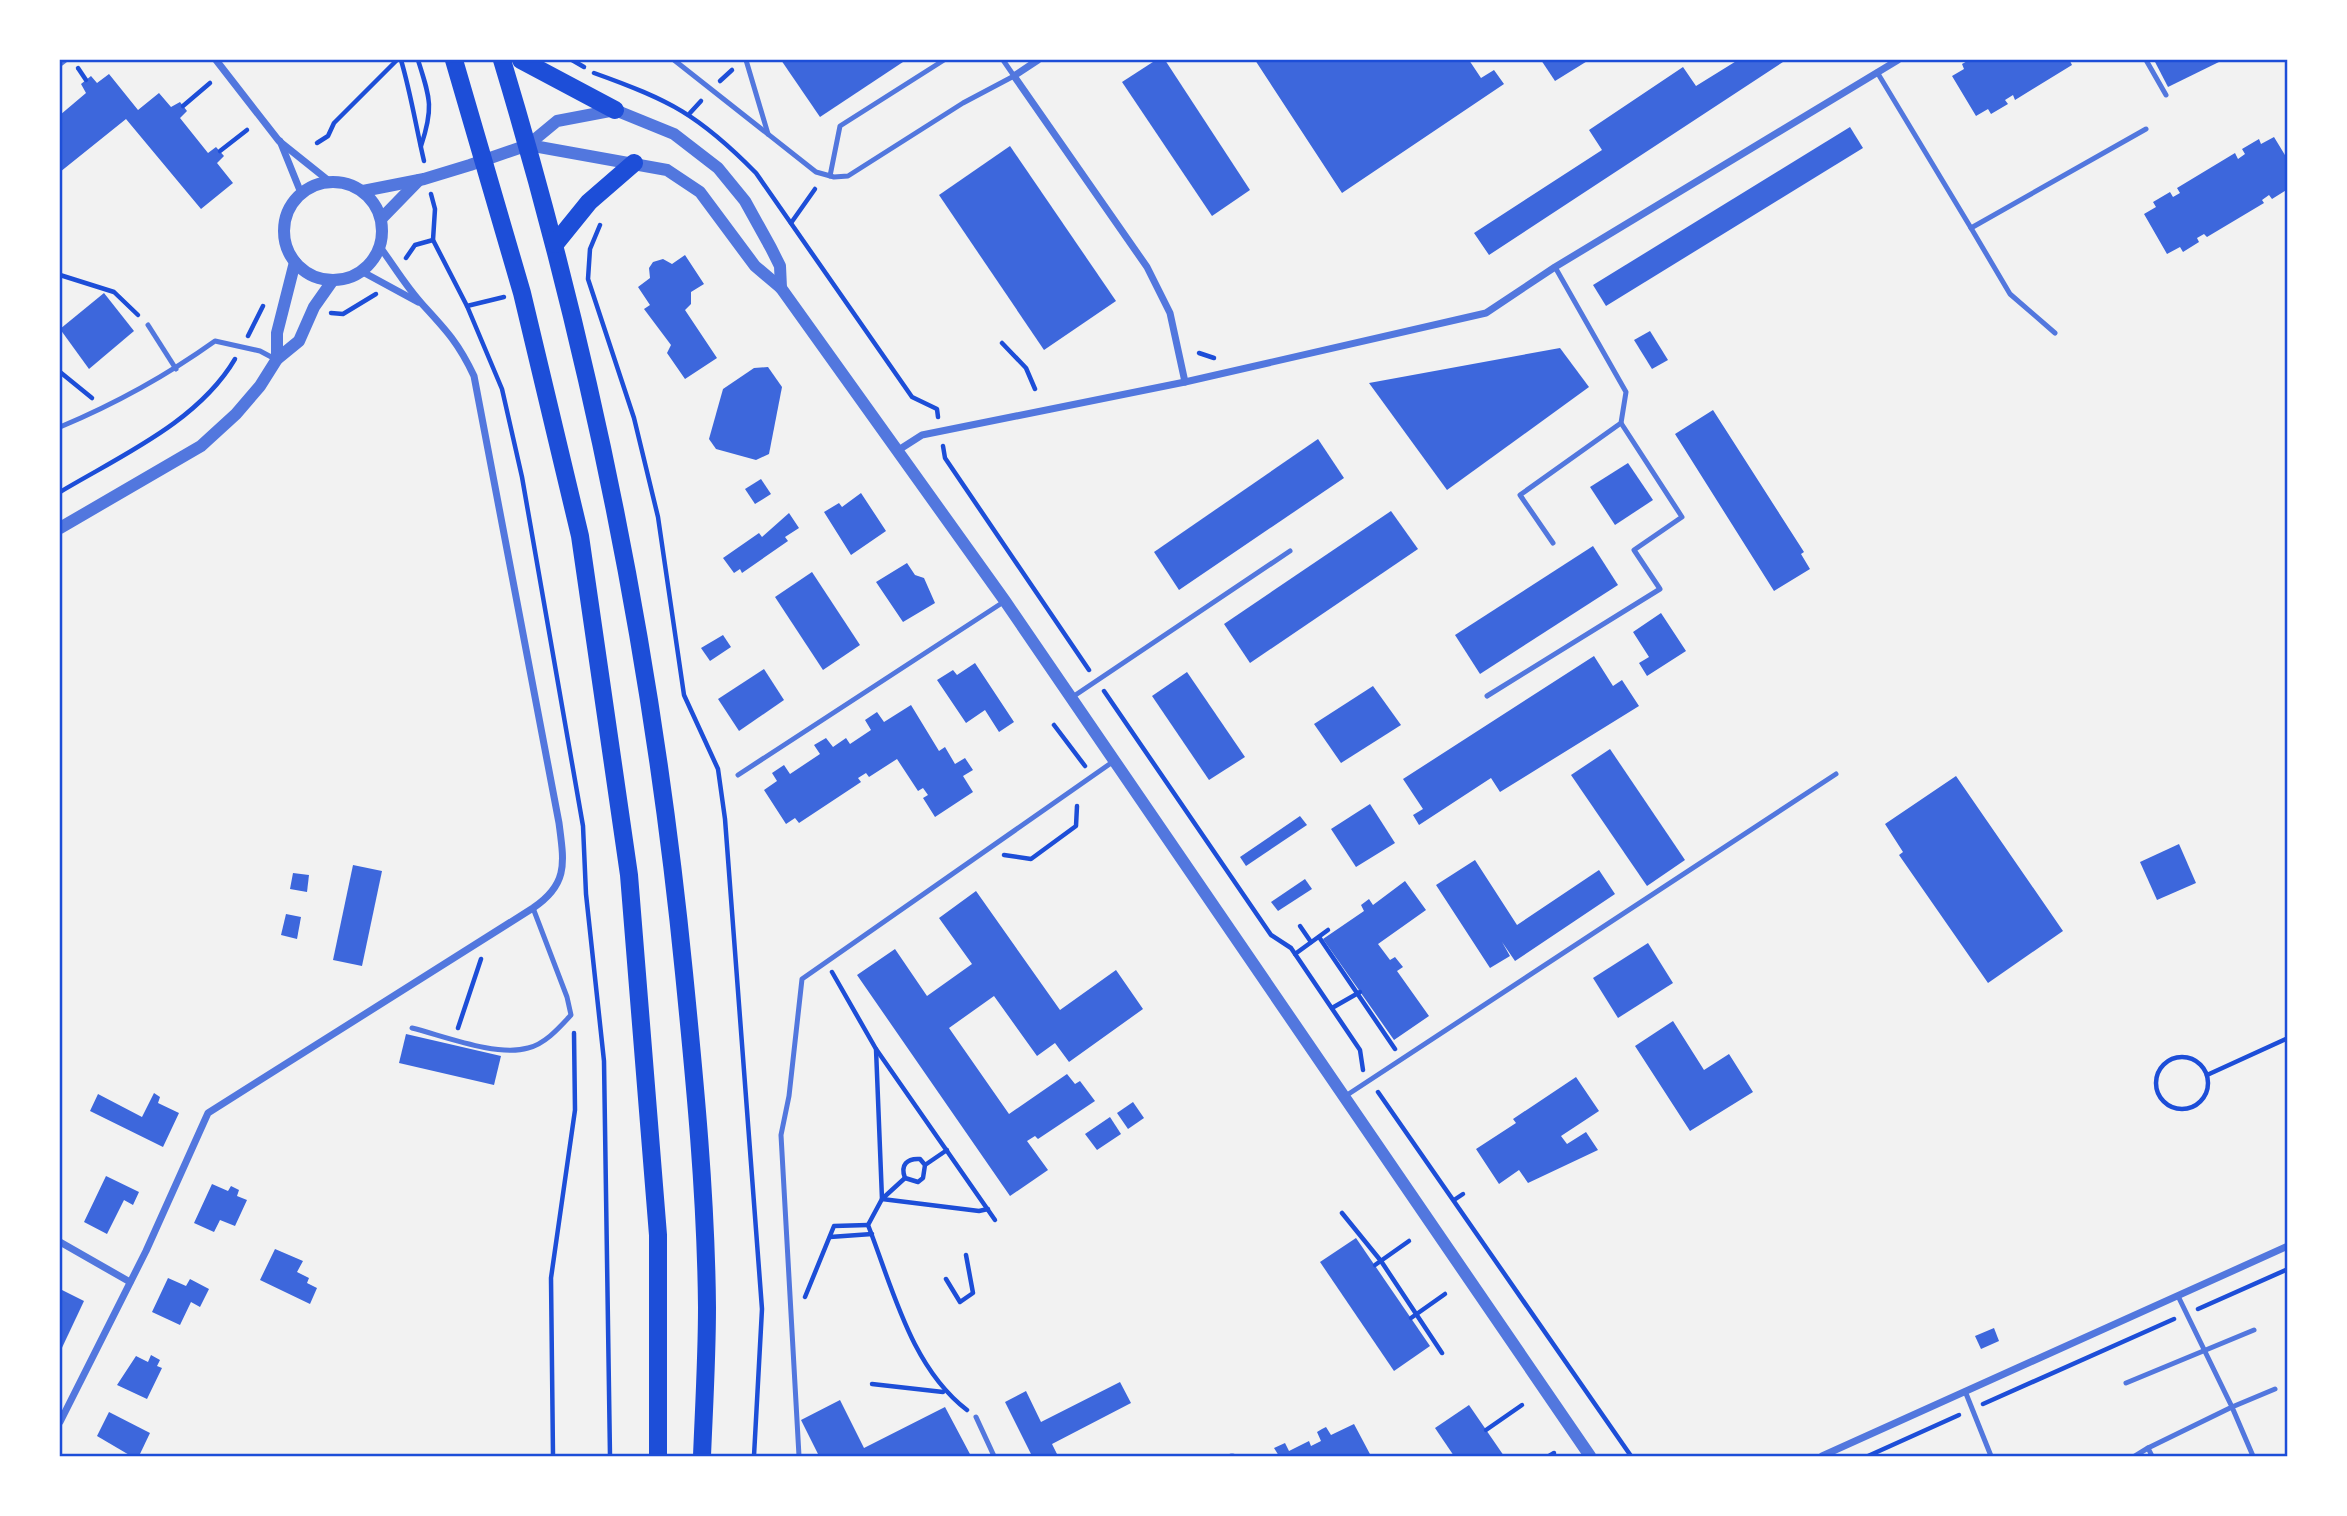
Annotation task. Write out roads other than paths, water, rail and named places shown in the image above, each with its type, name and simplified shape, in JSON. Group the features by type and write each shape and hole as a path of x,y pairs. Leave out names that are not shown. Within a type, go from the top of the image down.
{"main road":[{"path":"454,60 485,159 580,536 629,875 658,1235 658,1457"},
{"path":"502,60 555,244 613,488 650,699 676,888 694,1072 707,1307 702,1457"},
{"path":"521,60 615,110"},
{"path":"555,244 589,202 634,163"}],"street":[{"path":"60,63 64,60"},
{"path":"216,60 279,141 329,181"},
{"path":"1038,60 1014,75 1147,267 1170,313 1185,382"},
{"path":"897,451 922,435 1185,382 1486,313 1555,267 1898,60"},
{"path":"363,191 420,180 528,145 557,121 615,110 674,135 718,168 745,201 771,248 780,266 782,288"},
{"path":"279,141 300,193"},
{"path":"528,145 667,170 700,192 755,267 782,288 1005,601 1590,1457"},
{"path":"382,219 420,180"},
{"path":"329,181 347,183 363,191 375,204 382,219 380,247 361,271 333,280 312,275 295,262 287,249 284,227 291,205 300,193 329,181"},
{"path":"60,1422 130,1282 208,1113 533,908 555,891 561,877 564,859 554,797 474,376 461,349 444,325 422,304 380,247"},
{"path":"277,359 277,333 295,262"},
{"path":"361,271 422,304"},
{"path":"60,528 201,446 236,414 260,386 277,359 299,341 314,307 333,280"},
{"path":"60,1242 130,1282"},
{"path":"1822,1457 2287,1246"}],"lane":[{"path":"674,60 816,172 830,176 848,176 962,103 1014,75 1003,60"},
{"path":"746,60 768,134"},
{"path":"830,176 840,126 944,60"},
{"path":"2146,60 2166,95"},
{"path":"1877,72 2010,294 2055,333"},
{"path":"1970,228 2146,129"},
{"path":"1487,696 1660,589 1634,550 1682,517 1621,423 1626,393 1555,267"},
{"path":"148,325 176,369"},
{"path":"60,427 105,408 176,369 215,341 277,359"},
{"path":"1553,543 1520,495 1621,423"},
{"path":"1071,698 1290,551"},
{"path":"738,775 1005,601"},
{"path":"799,1457 781,1135 789,1096 802,979 1114,761"},
{"path":"1344,1097 1836,774"},
{"path":"412,1028 508,1051 531,1048 556,1032 571,1015 568,997 533,908"},
{"path":"2178,1296 2253,1457"},
{"path":"2126,1383 2254,1330"},
{"path":"2134,1457 2232,1407 2275,1389"},
{"path":"1965,1391 1991,1457"},
{"path":"976,1417 994,1457"},
{"path":"2148,1448 2152,1457"}]}
